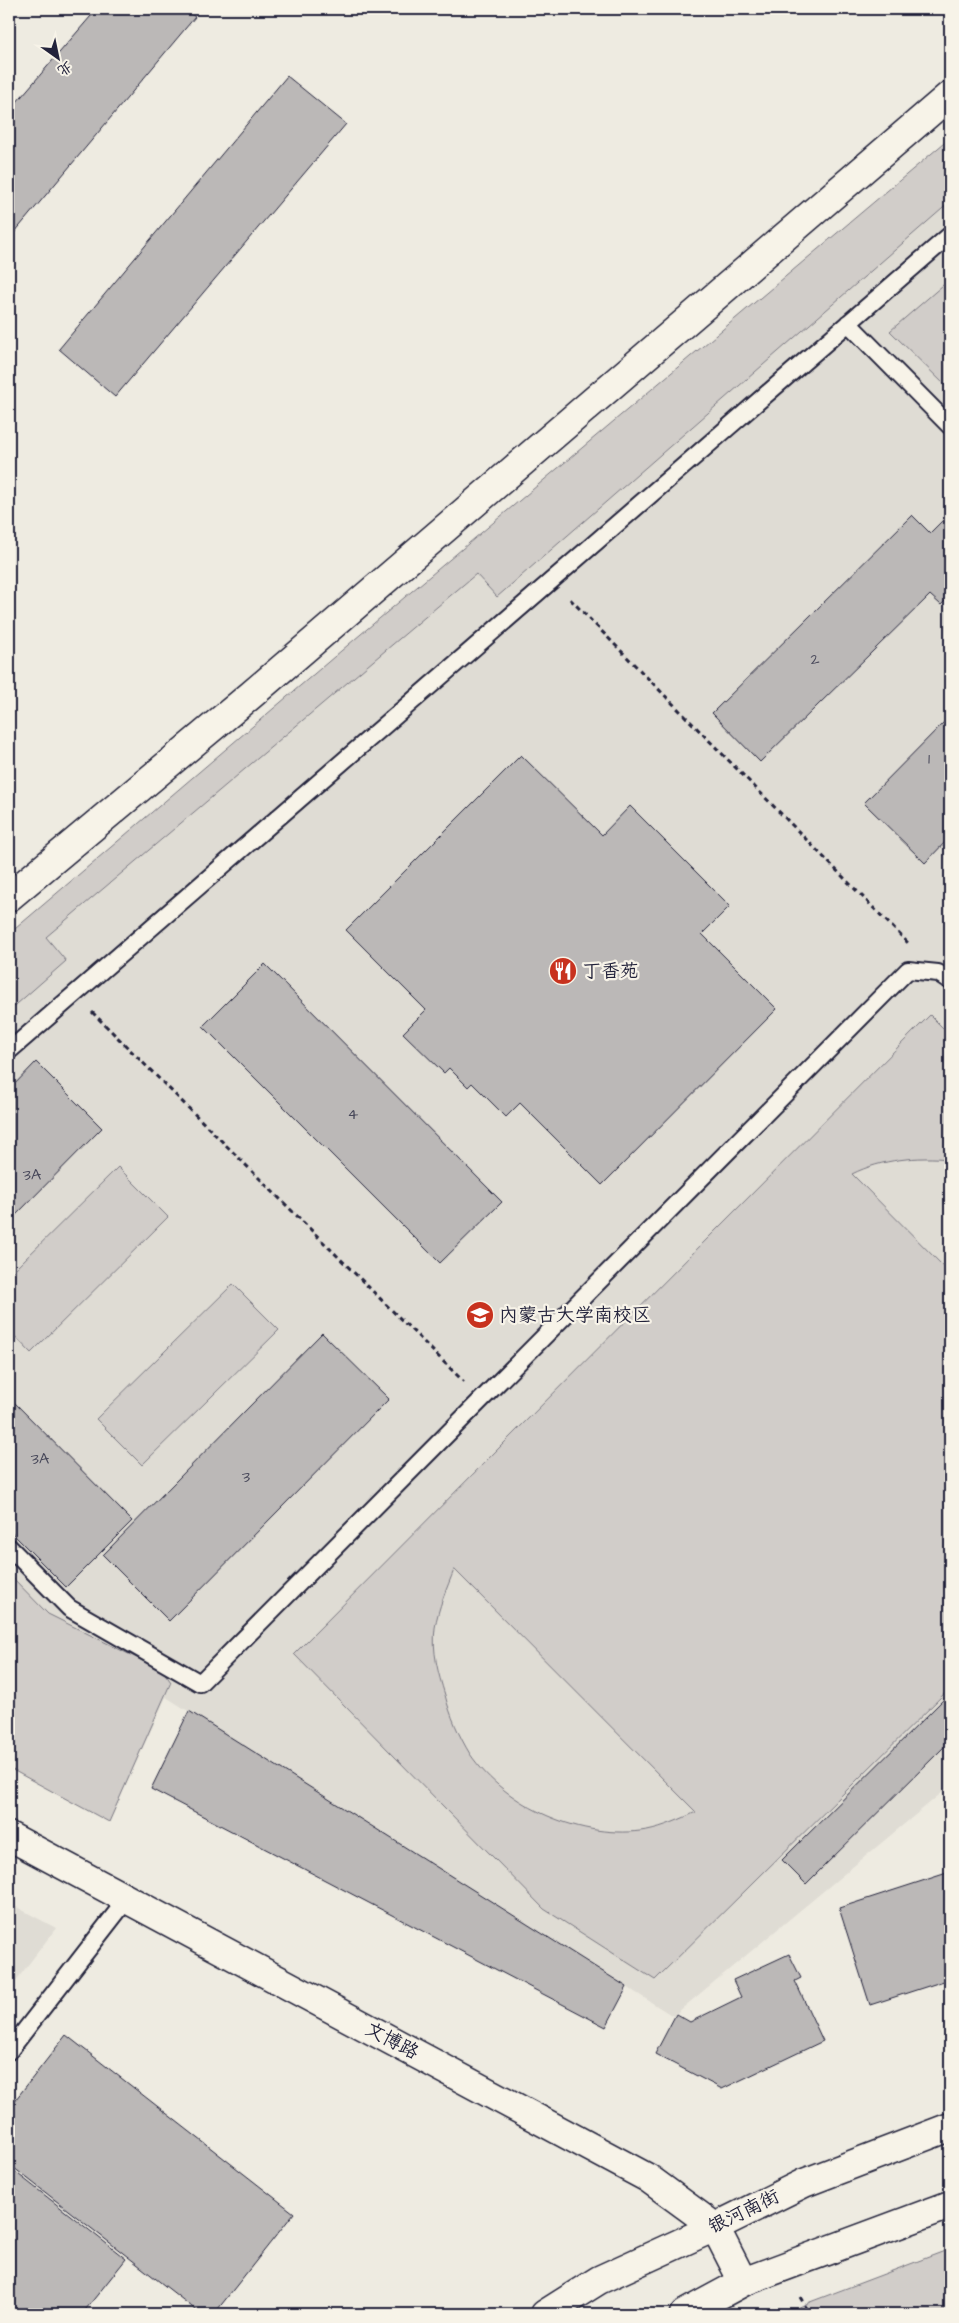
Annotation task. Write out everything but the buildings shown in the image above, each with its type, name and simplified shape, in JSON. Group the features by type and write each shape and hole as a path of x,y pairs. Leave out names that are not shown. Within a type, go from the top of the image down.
{"street":[{"path":"9,897 251,695 950,95"},
{"name":"文博路","path":"9,1836 648,2178 715,2227 743,2282"},
{"name":"银河南街","path":"545,2314 599,2280 715,2227 804,2183 950,2127"},
{"path":"684,2314 743,2282 950,2205"}],"lane":[{"path":"9,1051 950,235"},
{"path":"848,323 950,426"},
{"path":"9,1547 69,1608 200,1684 908,970 944,977"},
{"path":"9,2051 127,1899"}],"path":[{"path":"552,580 944,977"},
{"path":"74,994 482,1400"},
{"path":"800,2297 810,2314"}],"shaded area":[{"name":"内蒙古大学南校区","path":"944,143 950,143 950,1786 673,2016 166,1697 109,1822 9,1768 9,934 348,645"},
{"path":"944,143 950,143 950,202 497,597 476,574 46,937 66,961 9,1011 9,934 348,645"},
{"path":"950,279 950,390 890,331"},
{"path":"930,1015 950,1035 950,1159 912,1158 875,1165 852,1174 950,1273 950,1688 655,1980 544,1909 294,1654","holes":["455,1570 696,1812 666,1825 647,1830 622,1832 597,1830 572,1825 548,1816 504,1790 485,1773 470,1754 455,1725 436,1662 434,1645 436,1621"]},
{"path":"118,1167 168,1217 31,1353 9,1330 9,1275"},
{"path":"233,1284 279,1330 142,1465 96,1419"},
{"path":"9,1574 48,1614 163,1671 171,1682 109,1822 9,1768"},
{"path":"9,1903 56,1928 9,1990"},
{"path":"950,2249 950,2314 785,2314 810,2302"}],"place":[{"name":"丁香苑","path":"563,971"},
{"name":"内蒙古大学南校区","path":"480,1315"}]}
